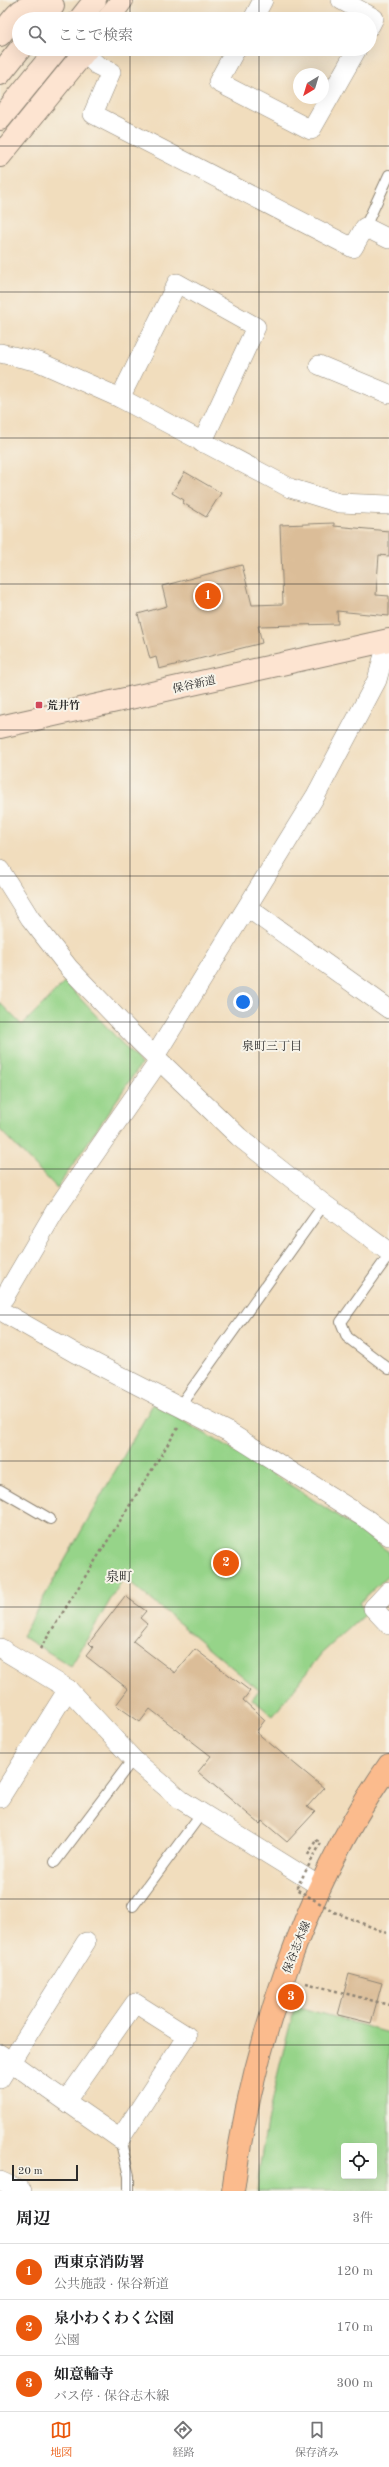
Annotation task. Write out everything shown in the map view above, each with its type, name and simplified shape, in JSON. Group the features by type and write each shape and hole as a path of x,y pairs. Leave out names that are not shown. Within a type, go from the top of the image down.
{"main road":[{"path":"86,12 95,0"},
{"path":"113,12 122,0"},
{"path":"20,12 29,5 52,8"},
{"path":"0,35 12,21"},
{"path":"0,74 14,56"},
{"path":"0,119 51,56"},
{"path":"0,156 81,56"},
{"name":"保谷新道","path":"0,727 389,640"},
{"name":"保谷志木線","path":"233,2191 244,2120 284,1977 321,1887 352,1827 389,1765"}],"street":[{"path":"257,12 263,0"},
{"path":"342,0 363,12"},
{"path":"89,56 97,65 111,72 93,114 353,248 365,227 389,239"},
{"path":"232,56 218,82 311,130 353,56"},
{"path":"120,398 177,283 256,327 202,443"},
{"path":"0,353 39,362 120,398 202,443 290,488 339,502 389,505"},
{"path":"319,365 389,394"},
{"path":"389,640 377,680 316,795 157,1058 55,1211 1,1304 75,1354 228,1431 368,1520 389,1536"},
{"path":"0,870 30,918 69,968 157,1058 239,1137 324,1204 389,1252"},
{"path":"248,908 389,1008"},
{"path":"389,1592 373,1608 389,1625"},
{"path":"0,1648 68,1689 133,1759 201,1814 321,1887"},
{"path":"0,1798 68,1689"},
{"path":"0,2079 5,2058 86,1942"},
{"path":"5,2058 66,2101 120,2139 187,2036 135,2003 66,2101"},
{"path":"0,2181 22,2191"}],"lane":[{"path":"365,227 389,175"},
{"path":"183,1409 324,1204"},
{"path":"389,1255 341,1322 347,1337 389,1369"},
{"path":"0,1490 50,1519"},
{"path":"55,1862 133,1759"},
{"path":"133,1906 201,1814"},
{"path":"120,2139 129,2176 129,2191"}],"path":[{"path":"30,1666 183,1409"},
{"path":"307,1857 316,1840 321,1843 296,1889 333,1911 389,1934"},
{"path":"284,1977 389,2005"}],"green space":[{"path":"65,982 141,1064 57,1188 0,1130 0,1003 22,1025"},
{"path":"153,1404 303,1493 389,1552 389,1575 359,1603 366,1613 321,1654 273,1716 252,1699 259,1690 124,1577 71,1666 22,1636"},
{"path":"295,2006 389,2033 389,2191 257,2191 267,2121"}],"building":[{"path":"185,472 221,493 206,517 183,503 184,500 172,493"},
{"path":"334,523 334,526 389,531 389,556 379,555 376,595 389,596 389,616 337,611 338,624 258,626 262,643 159,669 156,657 150,659 138,614 167,606 162,586 242,565 252,605 283,604 280,525"},
{"path":"125,1596 146,1611 140,1618 147,1624 133,1641 175,1673 195,1649 250,1691 243,1700 265,1720 256,1732 324,1788 307,1807 315,1812 287,1842 262,1821 260,1824 198,1772 211,1756 150,1709 140,1722 116,1705 128,1689 86,1656 93,1647 89,1643"},
{"path":"349,1974 382,1983 371,2023 338,2015"}],"place":[{"name":"西東京消防署","path":"208,596"},
{"name":"荒井竹","path":"39,705"},
{"name":"泉小わくわく公園","path":"226,1563"},
{"name":"如意輪寺","path":"291,1997"}],"district":[{"name":"泉町三丁目","path":"272,1046"},
{"name":"泉町","path":"119,1576"}]}
